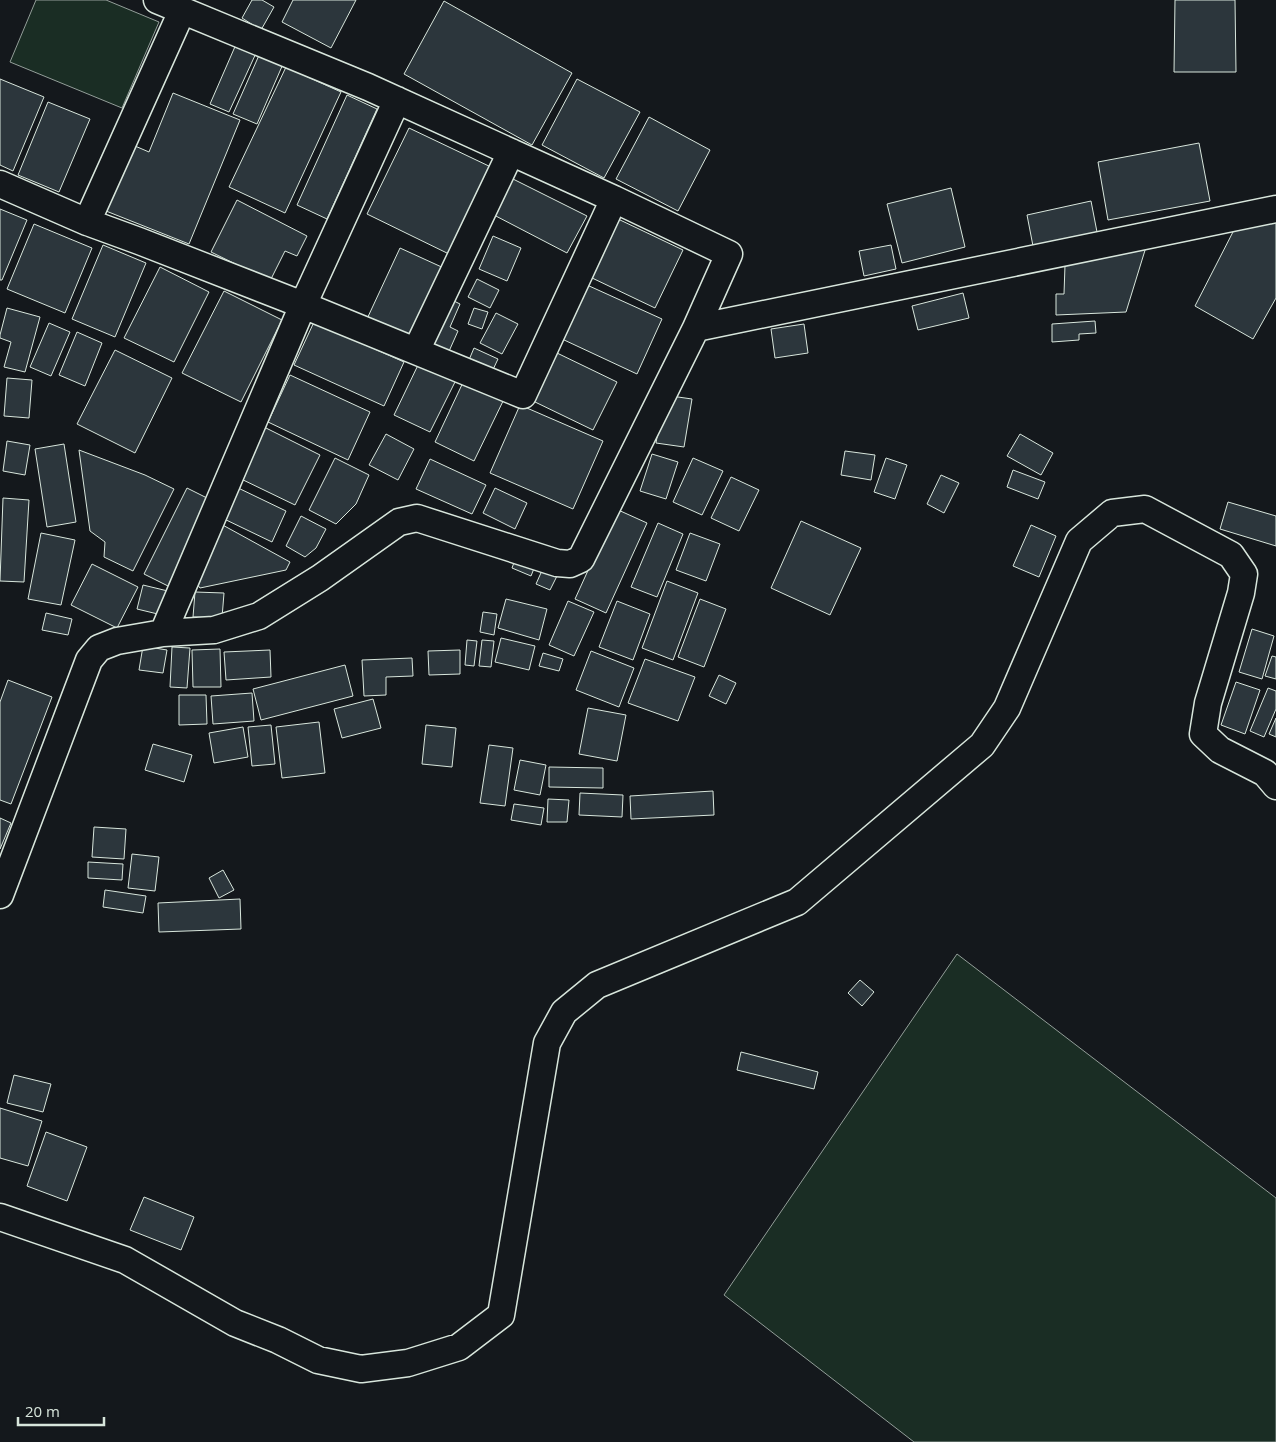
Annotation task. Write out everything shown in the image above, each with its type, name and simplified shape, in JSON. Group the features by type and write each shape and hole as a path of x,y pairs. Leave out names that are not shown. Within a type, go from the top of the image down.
{"street":[{"path":"0,895 89,660 99,648 117,641 163,633 214,630 259,616 320,578 399,522 417,518 557,563 570,564 581,559 696,328 729,254 614,199 397,100 157,0"},
{"path":"87,222 182,11"},
{"path":"163,633 303,305 397,100"},
{"path":"416,351 511,152"},
{"path":"0,184 87,222 303,305 523,395 614,199"},
{"path":"696,328 1276,209"},
{"path":"0,1217 124,1260 235,1323 278,1340 318,1360 362,1369 408,1363 459,1347 502,1315 547,1043 564,1012 597,985 797,902 982,745 1007,708 1079,541 1112,513 1145,509 1231,555 1244,574 1242,594 1208,702 1203,734 1220,750 1265,773 1276,786"}],"green space":[{"path":"36,0 106,0 159,22 122,108 10,62"},
{"path":"957,954 1276,1198 1276,1442 914,1442 724,1295"}],"building":[{"path":"252,0 262,0 274,7 261,30 242,18"},
{"path":"293,0 356,0 331,48 282,22"},
{"path":"1175,0 1235,0 1236,72 1174,72"},
{"path":"444,1 572,73 532,145 404,74"},
{"path":"237,42 257,51 229,112 210,104"},
{"path":"260,53 283,64 257,124 233,114"},
{"path":"286,67 341,92 285,213 229,187"},
{"path":"0,79 44,97 13,171 0,165"},
{"path":"577,79 640,112 604,178 542,145"},
{"path":"173,93 240,120 189,244 101,209 128,143 149,152"},
{"path":"347,95 377,109 327,219 297,205"},
{"path":"48,102 90,119 59,192 18,175"},
{"path":"649,117 710,150 678,211 616,179"},
{"path":"409,128 493,168 451,255 367,214"},
{"path":"1199,143 1210,201 1108,220 1098,162"},
{"path":"511,178 587,216 567,253 492,214"},
{"path":"951,188 965,247 902,263 887,204"},
{"path":"237,200 307,236 297,256 285,251 270,281 211,252"},
{"path":"1091,201 1097,232 1033,246 1027,215"},
{"path":"0,209 27,220 2,280 0,280"},
{"path":"618,219 683,250 655,308 590,277"},
{"path":"1276,221 1276,298 1253,339 1195,306 1235,228"},
{"path":"34,224 92,248 65,313 7,289"},
{"path":"493,236 521,248 507,281 479,269"},
{"path":"103,245 146,263 115,337 72,319"},
{"path":"891,245 896,269 864,276 859,251"},
{"path":"1146,247 1126,312 1056,315 1056,294 1064,294 1065,265"},
{"path":"400,248 446,269 412,342 366,321"},
{"path":"160,267 209,292 174,362 124,338"},
{"path":"477,279 499,290 490,308 468,297"},
{"path":"587,285 662,319 637,374 562,339"},
{"path":"224,291 282,320 241,402 182,373"},
{"path":"963,293 969,318 918,330 912,306"},
{"path":"448,298 460,304 450,327 458,331 446,358 426,349"},
{"path":"7,308 40,317 25,372 4,367 11,342 0,338"},
{"path":"474,308 488,312 482,329 468,324"},
{"path":"496,313 518,324 502,354 480,343"},
{"path":"1095,321 1096,333 1079,334 1079,340 1052,342 1052,324"},
{"path":"314,322 404,362 384,406 294,365"},
{"path":"49,323 70,332 51,376 30,367"},
{"path":"804,324 808,353 775,358 771,329"},
{"path":"77,332 102,343 85,386 59,375"},
{"path":"474,348 498,359 489,378 466,367"},
{"path":"115,350 172,378 135,453 77,424"},
{"path":"557,353 617,382 593,430 533,401"},
{"path":"419,363 456,380 430,432 394,415"},
{"path":"290,375 370,412 348,460 268,422"},
{"path":"466,376 506,395 474,461 435,442"},
{"path":"7,378 32,380 29,418 4,416"},
{"path":"664,395 692,399 684,447 656,443"},
{"path":"520,405 603,441 573,509 490,473"},
{"path":"262,426 320,455 295,505 237,477"},
{"path":"386,434 414,449 398,480 369,465"},
{"path":"1020,434 1053,453 1041,475 1007,456"},
{"path":"7,441 30,445 25,475 3,471"},
{"path":"64,444 76,522 47,527 35,449"},
{"path":"79,450 145,475 174,489 133,571 104,557 105,542 90,531"},
{"path":"845,451 875,455 871,480 841,475"},
{"path":"652,454 678,462 666,499 640,491"},
{"path":"335,458 369,475 356,504 336,524 309,510"},
{"path":"693,458 723,471 702,515 673,502"},
{"path":"886,458 907,465 895,499 874,492"},
{"path":"430,459 486,485 472,514 416,489"},
{"path":"1013,470 1045,482 1038,499 1007,487"},
{"path":"941,475 959,483 944,513 927,504"},
{"path":"731,477 759,490 739,531 711,518"},
{"path":"234,486 286,511 272,542 220,517"},
{"path":"187,488 211,500 168,586 144,574"},
{"path":"495,488 527,503 515,529 483,513"},
{"path":"3,498 29,500 24,582 0,581"},
{"path":"1228,502 1276,516 1276,546 1220,529"},
{"path":"616,509 647,523 606,613 575,599"},
{"path":"301,516 326,529 316,548 305,557 286,546"},
{"path":"801,521 861,548 830,615 771,588"},
{"path":"219,523 290,562 286,570 200,588 191,576"},
{"path":"658,523 683,534 657,597 631,587"},
{"path":"1031,525 1056,536 1039,577 1013,566"},
{"path":"41,533 75,540 61,605 28,599"},
{"path":"690,533 720,544 706,581 676,570"},
{"path":"517,554 537,561 531,576 512,568"},
{"path":"92,564 138,587 117,628 71,605"},
{"path":"544,566 559,572 550,590 536,584"},
{"path":"667,581 698,593 673,660 642,648"},
{"path":"143,585 172,592 166,616 137,609"},
{"path":"195,592 224,593 222,618 193,617"},
{"path":"506,599 547,609 539,640 498,628"},
{"path":"700,599 726,609 704,667 678,657"},
{"path":"568,601 594,612 574,656 549,645"},
{"path":"617,601 650,614 633,660 599,647"},
{"path":"483,612 497,614 494,635 480,632"},
{"path":"46,613 72,619 68,635 42,630"},
{"path":"1252,629 1274,636 1262,679 1239,672"},
{"path":"501,638 535,646 529,670 495,662"},
{"path":"467,640 477,641 474,666 465,665"},
{"path":"482,640 494,641 491,667 479,666"},
{"path":"143,646 167,650 163,673 139,670"},
{"path":"172,647 190,648 187,688 170,687"},
{"path":"220,649 221,687 193,687 192,650"},
{"path":"270,650 271,677 226,680 224,652"},
{"path":"460,650 460,674 429,675 428,651"},
{"path":"591,651 634,668 619,707 576,690"},
{"path":"543,653 563,659 559,671 539,666"},
{"path":"1272,656 1276,657 1276,679 1265,676"},
{"path":"412,658 413,676 386,677 386,695 364,696 362,660"},
{"path":"645,659 695,677 678,721 628,703"},
{"path":"345,665 353,696 261,720 253,689"},
{"path":"719,675 736,683 726,704 709,696"},
{"path":"8,680 52,697 11,804 0,800 0,702"},
{"path":"1236,682 1260,690 1245,734 1221,725"},
{"path":"1268,688 1276,691 1276,709 1264,737 1250,731"},
{"path":"252,693 254,721 213,724 211,696"},
{"path":"179,695 206,695 207,724 179,725"},
{"path":"373,699 381,728 342,738 334,709"},
{"path":"588,708 626,715 617,761 579,754"},
{"path":"1276,718 1276,737 1269,734"},
{"path":"319,722 325,773 282,778 276,727"},
{"path":"271,725 275,764 252,766 248,727"},
{"path":"426,725 456,728 452,767 422,764"},
{"path":"243,727 248,757 214,763 209,733"},
{"path":"153,744 192,755 184,782 145,770"},
{"path":"489,745 513,748 505,806 480,803"},
{"path":"520,760 546,765 540,795 514,790"},
{"path":"549,767 603,768 603,788 549,787"},
{"path":"713,791 714,815 631,819 630,796"},
{"path":"580,793 623,795 622,817 579,815"},
{"path":"548,799 569,800 567,822 547,822"},
{"path":"514,804 544,808 541,825 511,820"},
{"path":"0,818 11,823 0,849"},
{"path":"94,827 126,829 124,859 92,857"},
{"path":"132,854 159,857 155,891 128,888"},
{"path":"88,862 123,864 122,880 88,878"},
{"path":"223,870 234,890 219,898 209,878"},
{"path":"105,890 146,896 143,913 103,907"},
{"path":"240,899 241,929 159,932 158,903"},
{"path":"860,980 874,992 862,1006 848,993"},
{"path":"741,1052 818,1072 814,1089 737,1070"},
{"path":"14,1075 51,1084 43,1112 7,1103"},
{"path":"0,1108 42,1121 28,1166 0,1158"},
{"path":"46,1132 87,1147 67,1201 27,1186"},
{"path":"144,1197 194,1217 181,1250 130,1230"}]}
